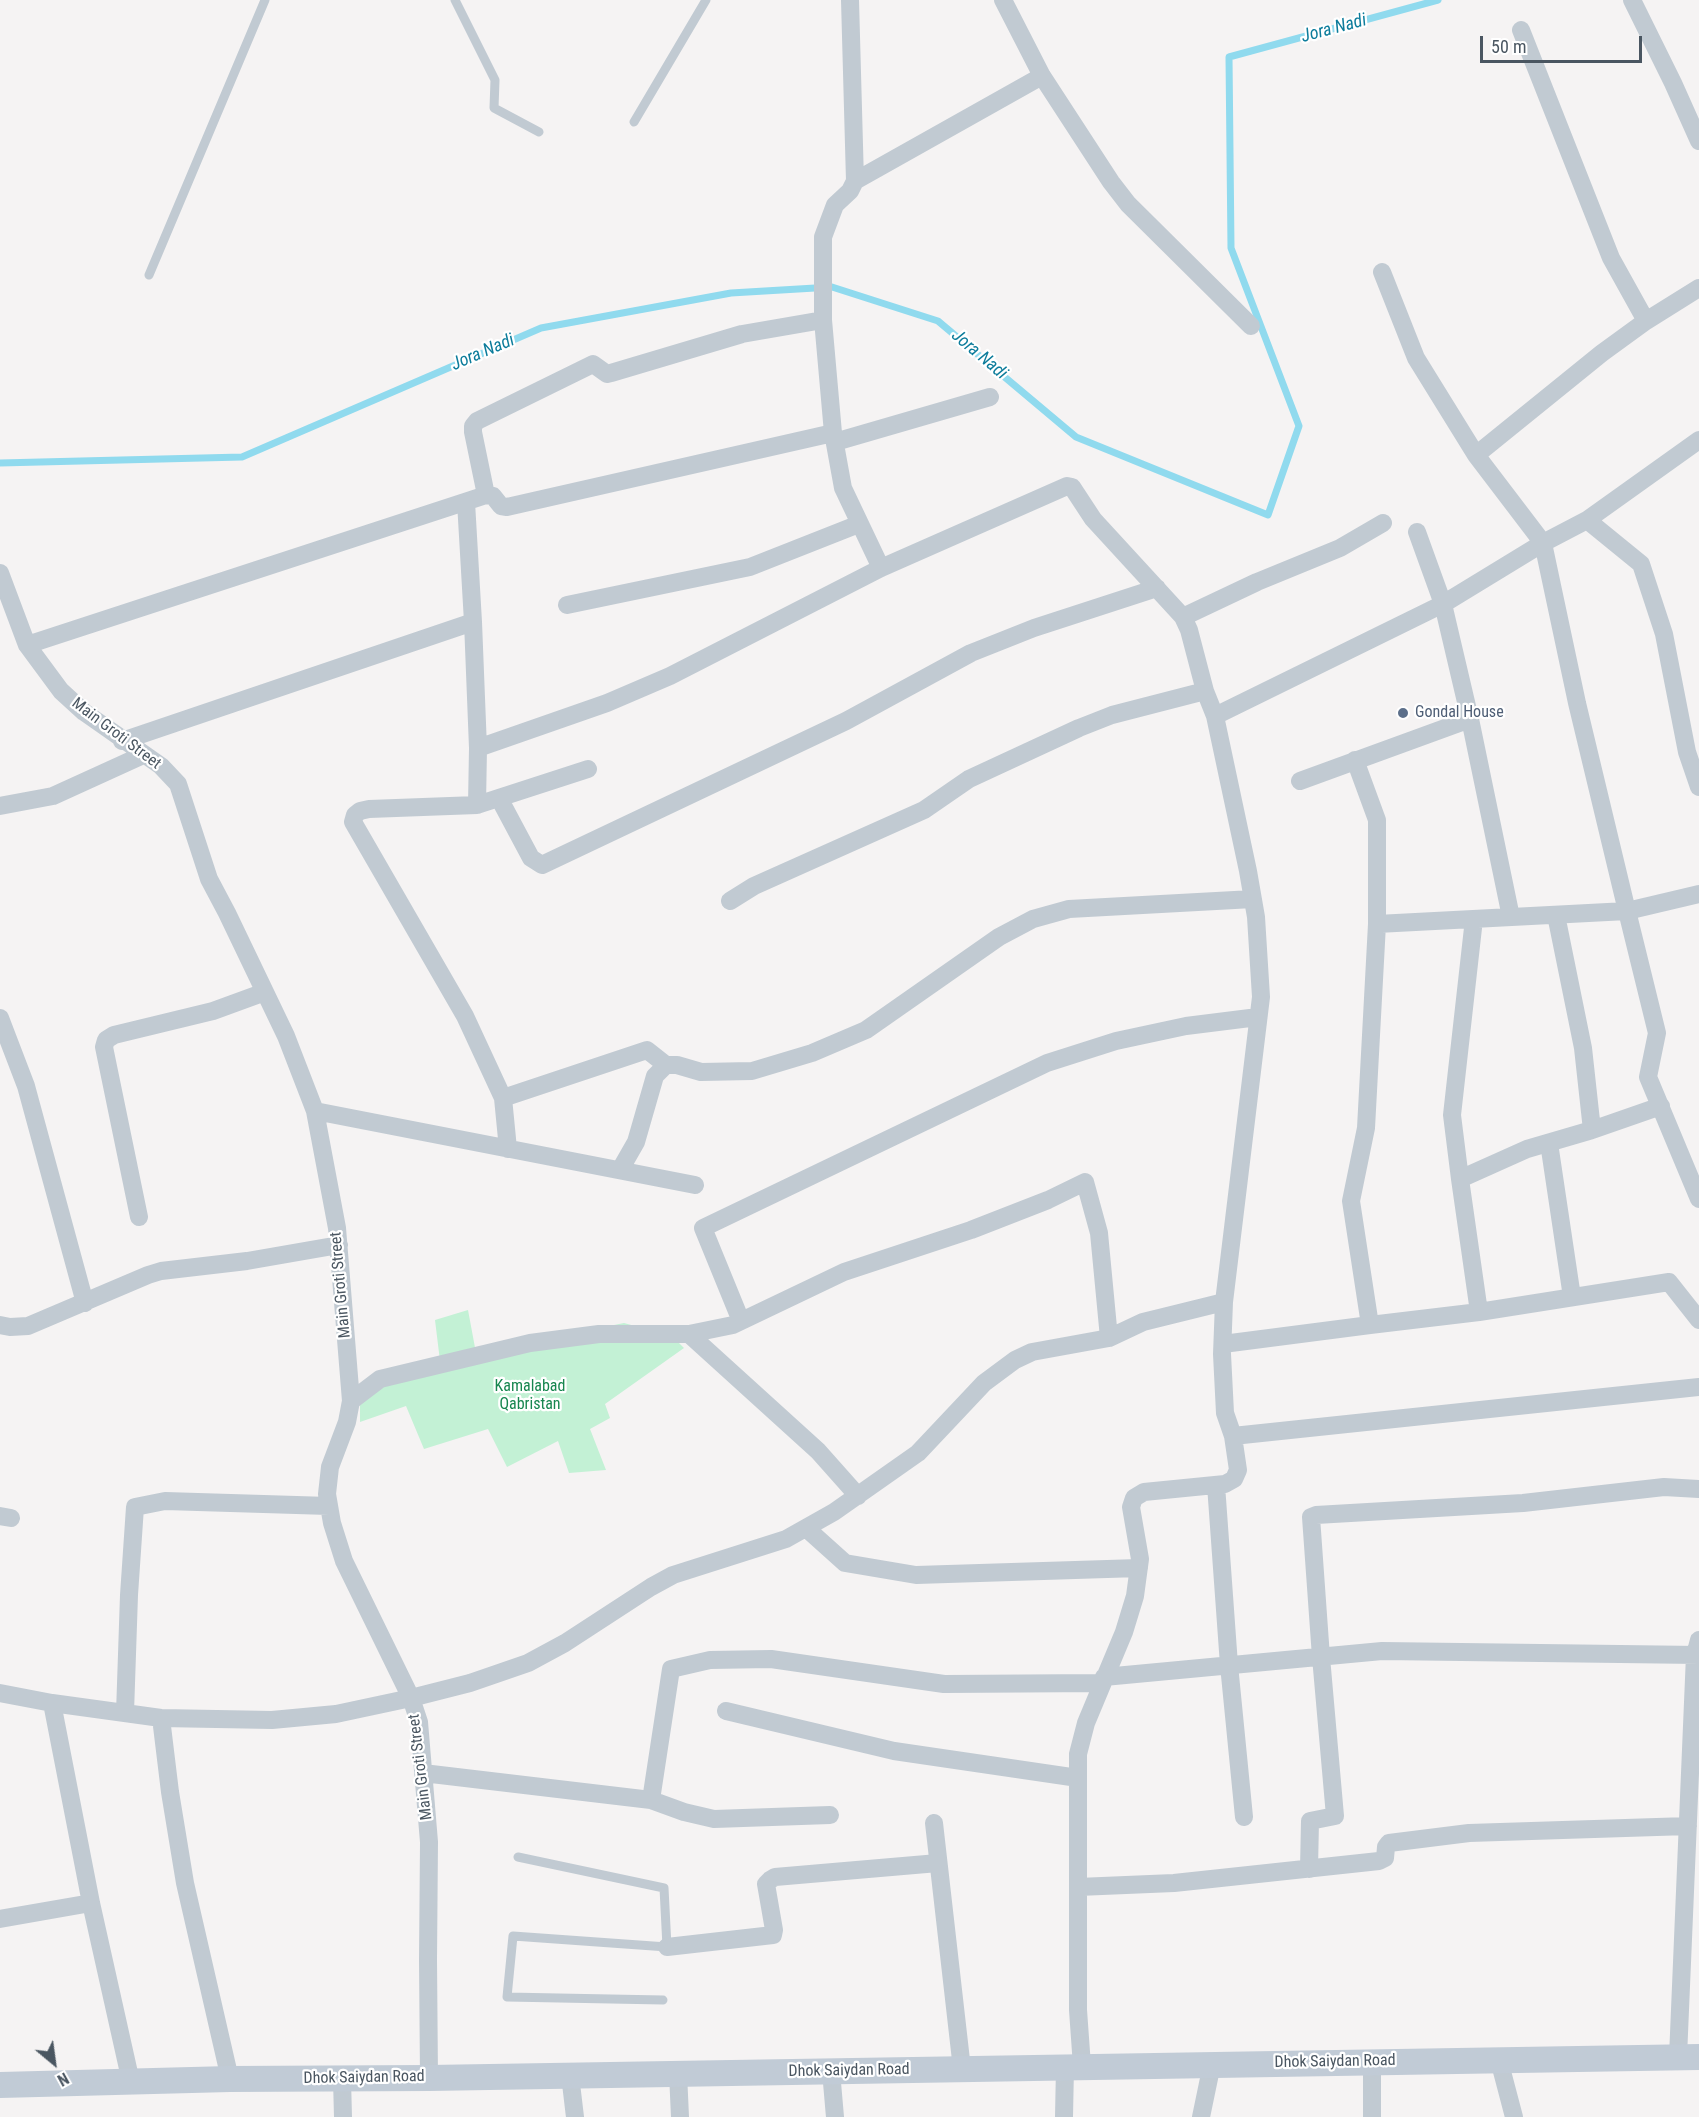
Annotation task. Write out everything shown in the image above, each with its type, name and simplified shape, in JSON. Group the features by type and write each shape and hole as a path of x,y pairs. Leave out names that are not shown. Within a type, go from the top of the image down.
{"main road":[{"name":"Dhok Saiydan Road","path":"0,2085 230,2079 429,2078 1688,2057"}],"street":[{"path":"850,0 855,181 850,191 836,205 823,237 821,260 823,320 834,438 843,488 881,568"},
{"path":"1003,0 1042,76 1128,204 1251,326"},
{"path":"1632,0 1699,141"},
{"path":"1521,30 1611,258 1646,321"},
{"path":"855,181 1042,76"},
{"path":"1382,272 1416,358 1476,455 1543,543 1576,703 1657,1033 1648,1077 1699,1199"},
{"path":"1476,455 1602,352 1699,288"},
{"path":"486,495 473,432 473,426 477,421 593,364 607,374 742,334 823,320"},
{"path":"27,645 486,495 493,496 501,506 507,507 834,438 990,397"},
{"path":"1215,716 1443,604 1543,543 1587,520 1699,440"},
{"path":"478,748 607,703 670,676 881,568 1067,486 1072,487 1093,519 1183,617 1189,630 1205,691 1215,716 1253,898 1261,997 1224,1302 1225,1413 1233,1436 1238,1470 1234,1479 1225,1484 1144,1492 1134,1498 1131,1507 1140,1559 1135,1596 1124,1632 1086,1723 1078,1754 1078,2010 1074,2066 1064,2117"},
{"path":"466,502 478,748 477,805"},
{"path":"1587,520 1641,564 1664,634 1687,752 1699,788"},
{"path":"1183,617 1257,582 1340,548 1383,523"},
{"path":"567,605 750,567 859,524"},
{"path":"1417,532 1443,604 1470,719 1511,917"},
{"name":"Main Groti Street","path":"0,573 27,645 61,691 122,741 160,766 178,784 209,879 228,913 286,1036 315,1111 339,1245 351,1401 347,1422 330,1467 327,1494 344,1561 411,1698 419,1722 429,1842 429,2078"},
{"path":"499,798 531,858 542,865 846,721 971,653 1034,628 1157,588"},
{"path":"122,741 473,622"},
{"path":"730,901 754,886 924,810 969,779 1079,728 1112,715 1205,691"},
{"path":"1300,781 1470,719"},
{"path":"0,805 53,796 143,755"},
{"path":"1356,760 1377,820 1377,924 1366,1128 1351,1201 1370,1325"},
{"path":"508,1149 503,1098 465,1016 352,822 360,811 369,809 477,805 588,769"},
{"path":"1377,924 1627,911 1699,894"},
{"path":"503,1098 647,1050 666,1065 677,1065 701,1072 752,1071 812,1053 866,1030 999,937 1042,917 1069,909 1253,898"},
{"path":"1556,915 1583,1048 1592,1130"},
{"path":"1474,919 1452,1114 1479,1311"},
{"path":"139,1217 104,1047 106,1040 114,1035 213,1011 265,992"},
{"path":"741,1321 703,1228 1047,1063 1116,1041 1186,1026 1258,1017"},
{"path":"0,1018 26,1086 85,1303"},
{"path":"620,1170 636,1142 655,1076 666,1065"},
{"path":"1460,1179 1527,1149 1592,1130 1660,1106"},
{"path":"315,1111 695,1185"},
{"path":"1549,1143 1572,1297"},
{"path":"351,1401 380,1379 530,1343 599,1334 688,1334 733,1325 844,1272 971,1230 1048,1200 1085,1182 1099,1233 1109,1338"},
{"path":"0,1325 10,1328 28,1326 161,1271 247,1261 339,1245"},
{"path":"1223,1344 1479,1311 1669,1282 1697,1313"},
{"path":"0,1693 161,1718 272,1720 336,1714 470,1683 528,1663 565,1644 673,1575 786,1539 806,1528 858,1496 918,1453 984,1383 1015,1360 1032,1352 1109,1338 1143,1322 1224,1302"},
{"path":"688,1334 818,1451 858,1496"},
{"path":"1233,1436 1699,1387"},
{"path":"1216,1485 1229,1665 1244,1817"},
{"path":"1309,1869 1310,1821 1335,1816 1311,1517 1523,1503 1664,1487 1699,1489"},
{"path":"125,1713 135,1507 165,1501 329,1506"},
{"path":"806,1528 845,1563 916,1575 1139,1568"},
{"path":"651,1800 671,1669 710,1660 771,1659 944,1684 1103,1680 1229,1665 1382,1652 1698,1650 1688,1826 1693,1867 1688,2057"},
{"path":"52,1702 91,1904 131,2082"},
{"path":"726,1711 894,1750 1078,1778"},
{"path":"161,1718 185,1883 230,2079"},
{"path":"423,1773 651,1800 684,1812 714,1818 830,1815"},
{"path":"934,1822 962,2068"},
{"path":"1078,1887 1174,1883 1379,1861 1385,1858 1386,1847 1389,1843 1468,1833 1688,1826"},
{"path":"667,1947 772,1935 774,1930 766,1884 775,1877 938,1863"},
{"path":"0,1920 91,1904"},
{"path":"1499,2060 1514,2117"},
{"path":"1372,2061 1372,2117"},
{"path":"1202,2117 1212,2064"},
{"path":"831,2071 835,2117"},
{"path":"678,2073 680,2117"},
{"path":"570,2075 575,2117"},
{"path":"342,2079 343,2117"}],"lane":[{"path":"149,275 266,0"},
{"path":"455,0 495,80 494,108 539,132"},
{"path":"634,122 706,0"},
{"path":"518,1857 664,1888 667,1947 513,1936 507,1997 663,2000"}],"green space":[{"name":"Kamalabad Qabristan","path":"468,1310 476,1353 624,1323 672,1336 684,1348 605,1404 610,1418 590,1429 606,1470 569,1473 558,1441 507,1467 488,1429 424,1449 406,1406 360,1422 360,1394 440,1361 435,1320"}],"waterway":[{"name":"Jora Nadi","path":"0,463 242,457 541,328 731,293 832,287 938,321 1076,437 1268,515 1299,426 1231,248 1229,57 1438,0"}],"place":[{"name":"Gondal House","path":"1403,713"}]}
